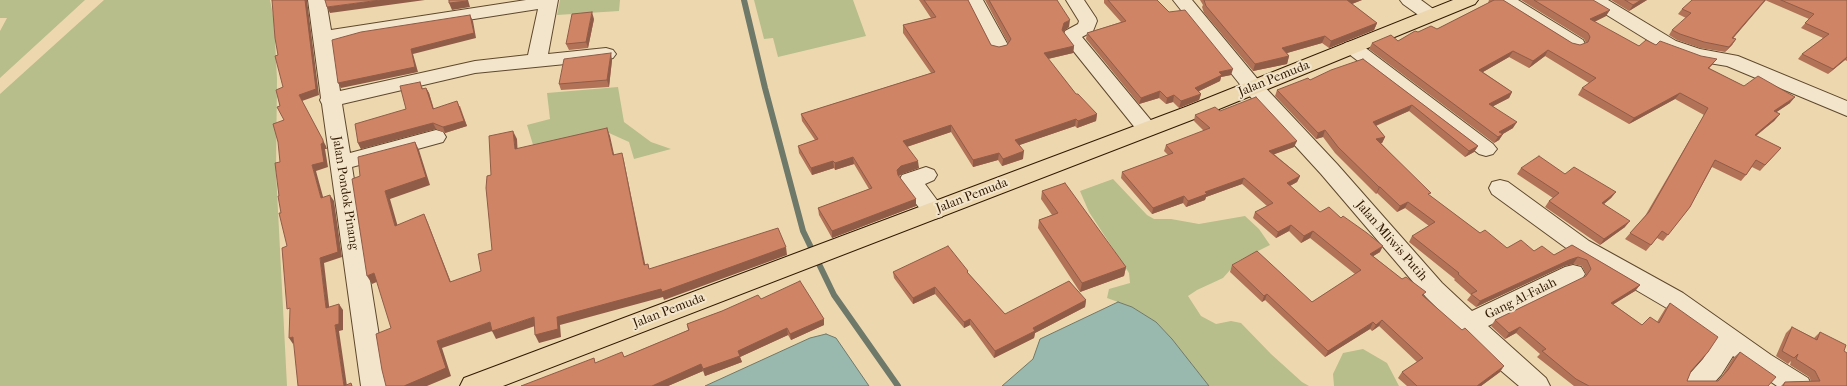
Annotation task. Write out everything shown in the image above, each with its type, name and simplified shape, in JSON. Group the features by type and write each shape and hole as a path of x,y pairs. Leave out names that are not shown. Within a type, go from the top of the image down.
{"main road":[{"name":"Jalan Pemuda","path":"473,386 1147,129 1469,0"}],"street":[{"name":"Jalan Pondok Pinang","path":"317,0 330,100 341,163 374,386"},
{"path":"974,0 999,47"},
{"path":"1075,0 1088,22 1086,27 1072,35 1072,38 1147,129"},
{"name":"Jalan Mliwis Putih","path":"1182,0 1253,87 1324,164 1434,290 1501,355 1537,386"},
{"path":"1409,0 1430,15"},
{"path":"1505,0 1576,44"},
{"path":"1595,0 1669,45 1697,54 1731,60 1847,109"},
{"path":"322,37 549,1 537,61"},
{"path":"1352,47 1486,149"},
{"path":"330,100 475,67 606,54"},
{"path":"341,163 436,137"},
{"path":"926,175 910,181 934,211"},
{"path":"1500,188 1581,247 1674,300 1729,340 1799,386"},
{"name":"Gang Al-Falah","path":"1470,324 1574,274"},
{"path":"1695,386 1712,367 1729,340"}],"green space":[{"path":"0,0 85,0 0,78 0,31 7,18 0,18"},
{"path":"104,0 270,0 274,20 277,79 276,172 287,386 0,386 0,94"},
{"path":"560,0 620,0 619,11 557,15"},
{"path":"754,0 853,0 866,36 778,57 773,38 764,39"},
{"path":"618,87 624,122 651,142 671,149 634,159 629,142 609,133 534,148 527,125 550,119 547,93"},
{"path":"1113,179 1147,215 1154,219 1171,219 1199,224 1245,216 1259,229 1270,245 1238,261 1223,278 1197,290 1188,296 1201,316 1216,324 1231,321 1241,323 1271,354 1302,382 1309,386 1209,386 1172,339 1156,322 1132,307 1107,298 1109,289 1130,283 1129,273 1089,212 1080,191"},
{"path":"1363,349 1387,363 1399,386 1334,386 1333,374 1343,353"}],"water":[{"path":"1118,302 1132,307 1156,322 1172,339 1209,386 1002,386 1033,359 1040,339"},
{"path":"826,334 836,338 869,386 705,386 810,338"}],"building":[{"path":"272,0 305,0 316,89 299,95 323,140 323,143 321,144 324,162 312,165 321,198 330,195 338,252 320,258 326,308 339,304 339,324 335,325 344,386 298,386 293,337 289,338 290,308 287,309 282,248 287,246 279,213 281,213 275,163 280,162 278,142 273,124 284,120 277,107 280,106 276,90 283,87 275,56 278,55"},
{"path":"325,0 380,0 327,7"},
{"path":"449,0 467,0 467,1 449,3"},
{"path":"924,0 968,0 991,45 999,47 1007,45 1011,39 989,0 1057,0 1070,20 1064,23 1062,30 1074,46 1044,53 1076,94 1078,94 1097,114 1078,121 1076,119 1015,140 1024,151 1003,159 999,153 973,160 951,125 903,141 918,161 901,166 897,170 898,175 916,199 832,231 818,208 872,188 853,157 835,163 833,161 811,168 798,146 818,139 801,114 935,72 903,25 936,17"},
{"path":"1108,0 1157,0 1169,12 1185,10 1233,69 1219,72 1222,75 1195,88 1201,94 1181,101 1174,95 1167,98 1160,91 1141,98 1087,33 1126,21"},
{"path":"1204,0 1347,0 1377,23 1331,41 1325,36 1282,48 1289,56 1255,64 1206,6"},
{"path":"1494,0 1503,0 1572,43 1580,45 1588,42 1590,37 1588,33 1534,0 1593,0 1610,10 1590,19 1639,46 1646,40 1656,45 1660,41 1701,56 1717,59 1708,68 1744,86 1758,76 1795,97 1774,111 1780,114 1755,135 1781,148 1765,165 1756,160 1746,175 1715,160 1690,207 1668,235 1662,231 1651,245 1630,233 1649,212 1708,108 1680,93 1634,118 1582,88 1596,78 1548,50 1533,61 1513,51 1479,70 1512,92 1489,104 1517,122 1499,132 1503,134 1498,137 1372,43 1391,35 1398,41 1415,31 1418,32 1431,26 1437,29"},
{"path":"1625,0 1641,0 1633,5"},
{"path":"1692,0 1765,0 1732,38 1736,39 1729,47 1704,42 1672,30 1691,13 1682,9"},
{"path":"1781,0 1847,0 1847,57 1833,69 1802,54 1829,34 1805,23 1814,14"},
{"path":"592,12 586,42 566,44 572,14"},
{"path":"470,15 474,33 411,49 415,67 338,83 332,40 361,32"},
{"path":"611,53 607,80 559,84 564,59"},
{"path":"1363,59 1478,146 1469,151 1412,105 1373,122 1385,137 1376,139 1431,193 1428,194 1480,233 1485,230 1507,248 1521,240 1534,251 1542,246 1554,255 1572,245 1640,285 1611,303 1642,325 1650,317 1659,323 1670,303 1718,337 1708,352 1691,371 1687,381 1718,381 1728,370 1740,352 1776,377 1768,386 1589,386 1576,379 1542,351 1546,349 1520,327 1509,333 1495,320 1586,276 1591,269 1587,260 1578,257 1569,260 1480,301 1471,294 1477,291 1458,274 1459,273 1412,236 1435,222 1408,202 1400,206 1338,147 1325,130 1318,133 1277,90 1308,78 1310,80 1331,70"},
{"path":"420,82 422,89 426,88 433,109 457,101 464,121 443,127 433,123 358,143 355,124 406,109 400,86"},
{"path":"1256,97 1297,141 1269,151 1300,176 1287,183 1320,212 1329,207 1341,218 1343,216 1383,246 1370,254 1402,279 1406,277 1426,292 1422,295 1462,330 1465,328 1504,366 1477,386 1417,386 1402,372 1423,358 1382,320 1376,325 1373,322 1328,351 1267,294 1264,296 1232,265 1257,251 1312,302 1361,270 1313,231 1304,236 1291,225 1278,232 1255,212 1273,203 1244,178 1205,192 1207,194 1188,201 1184,196 1153,208 1122,172 1173,153 1166,145 1210,128 1195,115 1215,107 1220,111"},
{"path":"607,128 613,155 622,153 644,265 648,264 649,269 778,228 786,247 662,292 661,289 557,317 558,329 535,335 534,317 492,331 490,322 437,341 446,368 404,386 386,386 376,334 391,328 374,273 367,276 352,179 360,176 358,157 415,142 426,177 385,191 395,226 424,214 450,282 481,271 478,254 492,250 486,188 487,176 491,175 489,136 513,131 515,149"},
{"path":"1539,156 1565,174 1574,167 1616,192 1602,203 1630,221 1604,239 1549,201 1559,193 1521,168"},
{"path":"1065,183 1126,267 1082,283 1039,220 1058,213 1042,191"},
{"path":"948,246 968,271 967,272 1005,314 1069,281 1086,300 1033,328 1035,331 995,351 970,319 964,322 935,287 913,298 893,272"},
{"path":"800,281 824,319 790,334 787,328 738,351 740,356 703,369 701,364 652,386 521,386 594,358 595,363 622,352 624,357 689,330 687,324 758,295 761,299"},
{"path":"1792,327 1817,340 1820,332 1846,345 1844,351 1847,353 1847,386 1783,386 1785,382 1820,381 1815,371 1796,359 1798,354 1794,358 1782,351"},
{"path":"351,383 352,386 344,386"}],"waterway":[{"path":"744,0 765,88 803,231 834,295 898,386"}]}
